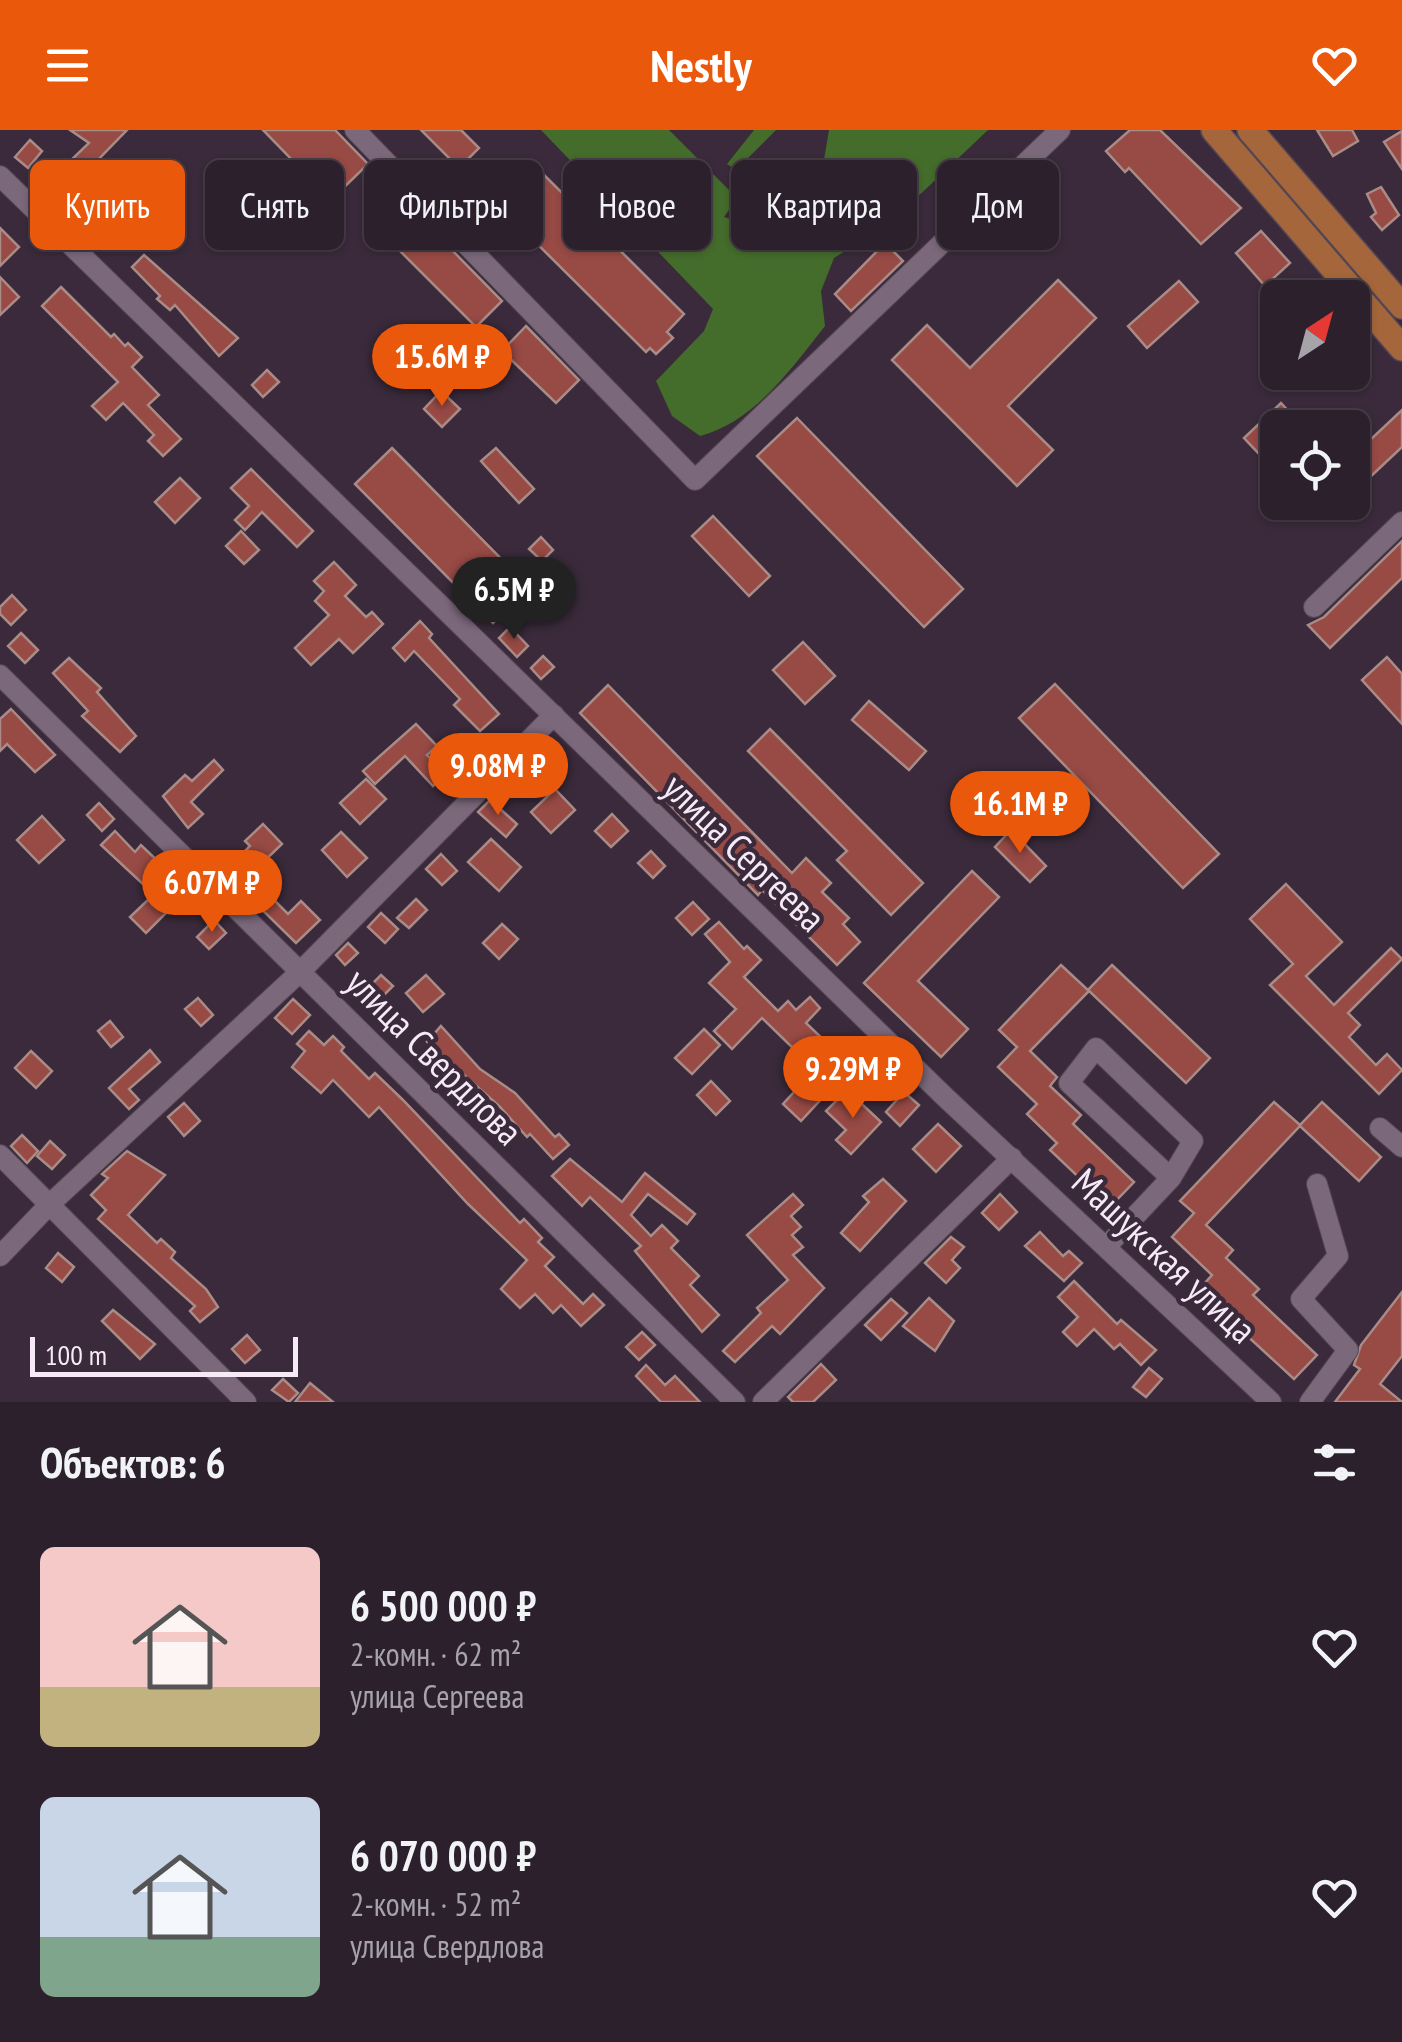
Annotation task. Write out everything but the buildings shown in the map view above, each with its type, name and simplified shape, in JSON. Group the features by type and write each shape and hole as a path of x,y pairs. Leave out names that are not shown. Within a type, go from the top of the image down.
{"main road":[{"path":"1214,130 1402,348"},
{"path":"1250,130 1402,306"}],"street":[{"path":"355,130 696,480 1060,130"},
{"name":"улица Сергеева","path":"0,176 1012,1158"},
{"path":"1314,607 1402,522"},
{"name":"улица Свердлова","path":"0,675 735,1402"},
{"path":"0,1256 50,1204 300,972 554,714"},
{"path":"1106,1247 1171,1178 1193,1141 1096,1048 1069,1084 1171,1178"},
{"path":"1380,1128 1402,1147"},
{"path":"0,1155 246,1402"},
{"path":"763,1402 1012,1158"},
{"name":"Машукская улица","path":"1012,1158 1270,1402"},
{"path":"1310,1402 1348,1350 1301,1299 1338,1256 1317,1184"}],"green space":[{"path":"541,130 669,130 699,160 570,160"},
{"path":"754,130 776,130 746,160 731,160 731,167 727,164"},
{"path":"829,130 988,130 956,160 937,160 937,178 917,197 917,160 824,160"},
{"path":"711,172 731,192 731,207 724,217 731,219 731,250 847,250 834,258 821,291 825,326 770,392 738,419 700,436 672,416 656,381 704,331 713,309 656,250 711,250"}]}
